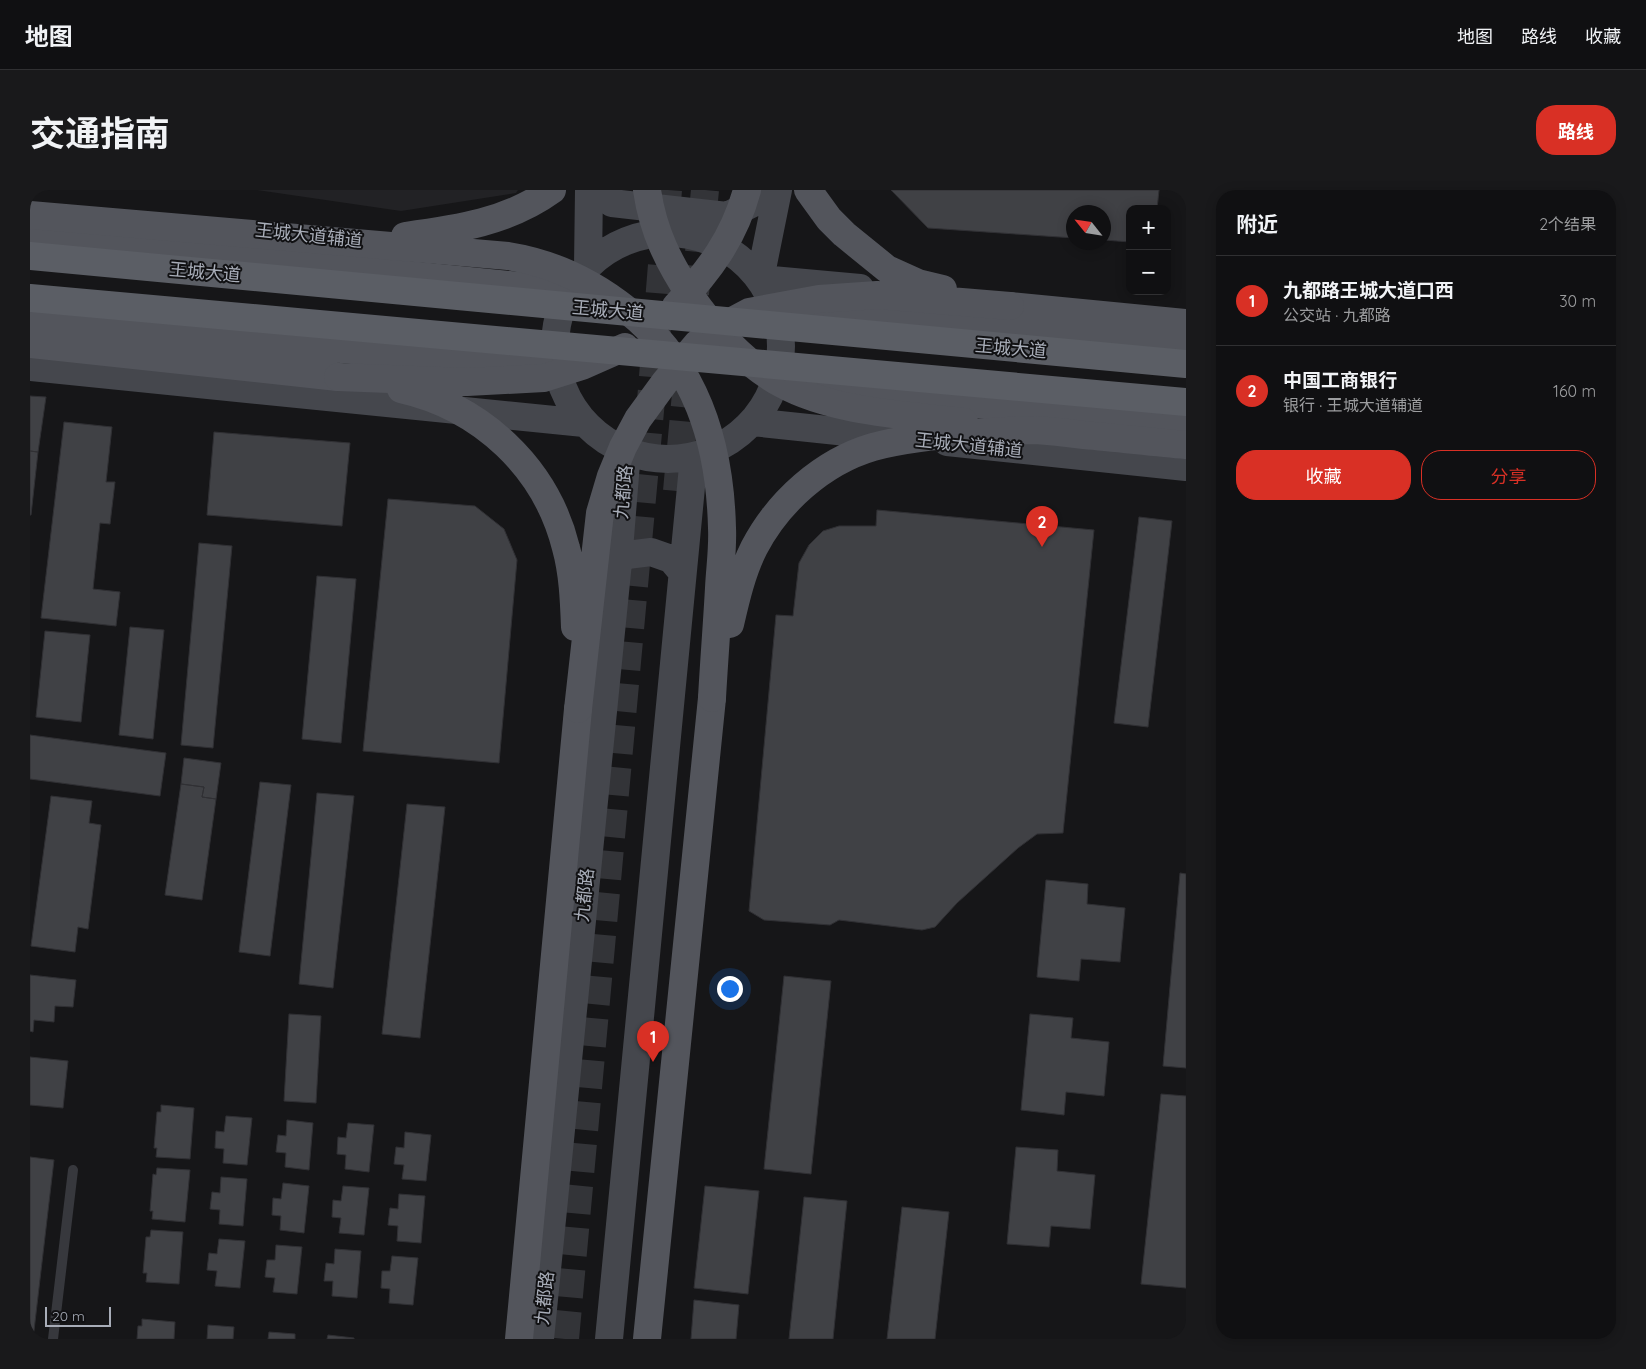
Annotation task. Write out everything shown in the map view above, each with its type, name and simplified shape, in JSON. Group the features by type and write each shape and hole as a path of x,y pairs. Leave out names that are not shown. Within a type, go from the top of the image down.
{"highway":[{"name":"王城大道","path":"30,256 1186,364"},
{"path":"30,298 1186,402"}],"main road":[{"path":"333,241 390,237 449,230 478,224 526,207 552,190"},
{"path":"588,266 589,190"},
{"path":"602,190 612,203 727,216 778,191"},
{"path":"647,190 657,234 685,287 706,318 737,352 782,384 819,398 874,411 1186,445"},
{"path":"30,344 338,377 467,382 544,378 568,372 601,358 642,337 655,327 700,281 713,263 731,231 747,190"},
{"path":"808,190 844,234 887,269 918,283 1010,306"},
{"path":"778,191 760,279 1186,318"},
{"name":"王城大道辅道","path":"30,208 247,228 588,266"},
{"path":"30,215 508,256 545,264 579,278 618,302 648,327 662,342 692,386 709,435 718,482 722,530 712,698 647,1339"},
{"path":"247,228 375,272"},
{"name":"九都路","path":"653,233 696,236 716,243 734,254 760,279 773,303 779,324 780,366 764,405 752,422 736,436 718,448 694,456 679,459 658,459 627,451 600,436 584,423 571,406 557,368 554,349 560,308 569,291 588,266 613,247 633,238 653,233"},
{"name":"王城大道","path":"30,237 569,291"},
{"path":"519,1339 578,709 599,521 611,476 623,446 638,419 664,382 697,344 717,329 749,312 819,299 878,295 1186,323"},
{"name":"王城大道","path":"775,310 1186,349"},
{"path":"30,320 557,368"},
{"path":"30,367 584,423"},
{"path":"338,377 414,392 442,402 490,431 527,466 548,497 567,548 575,618 578,709"},
{"path":"773,386 1186,423"},
{"name":"王城大道辅道","path":"752,422 1186,468"},
{"path":"712,698 740,580 754,548 766,527 798,490 838,462 871,448 912,438 1035,430"},
{"name":"九都路","path":"540,1339 618,562 627,451"},
{"path":"609,1339 694,456"},
{"path":"618,562 627,555 651,552 671,560 682,572"}],"lane":[{"path":"53,1339 73,1170"}],"shaded area":[{"path":"257,190 518,190 516,193 401,211"}],"building":[{"path":"891,190 1159,190 1157,205 1126,205 1126,242 1111,241 1111,205 1066,205 1066,237 928,228"},
{"path":"30,396 46,397 38,452 30,451"},
{"path":"64,422 112,427 106,482 115,482 110,524 100,523 93,589 120,592 116,626 41,618"},
{"path":"214,432 350,443 342,526 207,515"},
{"path":"30,451 38,452 31,515 30,515"},
{"path":"388,499 475,506 504,529 517,560 499,763 363,751"},
{"path":"877,510 1094,530 1063,833 1037,834 1018,848 957,903 935,927 922,930 839,920 830,925 764,920 749,911 776,615 793,616 799,563 809,545 823,531 839,526 876,526"},
{"path":"1139,517 1172,521 1148,727 1114,723"},
{"path":"199,543 232,546 213,748 181,745"},
{"path":"317,576 356,579 341,743 302,739"},
{"path":"130,627 164,630 153,739 119,735"},
{"path":"45,631 90,635 81,722 36,717"},
{"path":"30,735 166,753 160,796 30,779"},
{"path":"184,758 221,763 216,799 202,797 204,787 181,784"},
{"path":"260,782 291,785 270,956 239,952"},
{"path":"181,784 204,787 202,797 216,799 202,900 165,895"},
{"path":"317,793 354,796 333,988 299,984"},
{"path":"51,796 92,801 89,823 101,825 88,929 78,927 75,952 31,946"},
{"path":"407,804 445,807 420,1038 382,1034"},
{"path":"1180,873 1186,874 1186,1068 1163,1066"},
{"path":"1046,880 1088,884 1087,904 1125,908 1120,962 1081,959 1079,981 1037,977"},
{"path":"30,975 76,980 73,1007 55,1006 54,1022 34,1020 33,1032 30,1031"},
{"path":"784,976 831,981 811,1174 764,1169"},
{"path":"289,1014 321,1016 316,1103 284,1101"},
{"path":"1030,1014 1073,1018 1071,1038 1109,1042 1104,1096 1066,1092 1064,1115 1021,1110"},
{"path":"30,1057 68,1061 63,1108 30,1105"},
{"path":"1161,1094 1186,1096 1186,1288 1141,1284"},
{"path":"161,1105 194,1108 190,1159 156,1157 157,1148 154,1148 157,1112 161,1112"},
{"path":"226,1116 252,1118 247,1165 223,1163 224,1149 215,1148 216,1131 224,1132"},
{"path":"287,1120 313,1123 309,1170 285,1167 286,1153 276,1152 278,1135 286,1136"},
{"path":"348,1123 374,1125 369,1172 345,1169 346,1155 337,1154 338,1137 346,1138"},
{"path":"405,1132 431,1135 426,1181 402,1179 404,1165 394,1164 396,1147 404,1148"},
{"path":"1016,1147 1058,1150 1057,1171 1095,1175 1090,1229 1051,1226 1049,1247 1007,1244"},
{"path":"30,1157 54,1160 33,1339 30,1339"},
{"path":"157,1168 190,1170 185,1222 152,1219 153,1211 150,1211 153,1174 156,1175"},
{"path":"221,1177 247,1179 243,1226 219,1224 220,1210 210,1209 212,1192 220,1193"},
{"path":"283,1183 309,1186 304,1233 280,1230 281,1216 272,1215 273,1198 281,1199"},
{"path":"343,1186 369,1188 364,1235 339,1233 341,1218 332,1217 333,1200 341,1201"},
{"path":"705,1186 759,1191 748,1294 694,1288"},
{"path":"399,1194 425,1196 421,1243 397,1241 398,1226 388,1225 390,1208 398,1209"},
{"path":"804,1197 847,1201 833,1339 789,1339"},
{"path":"902,1207 949,1212 935,1339 887,1339"},
{"path":"151,1230 183,1232 179,1284 146,1282 147,1273 143,1273 146,1237 150,1237"},
{"path":"219,1239 245,1241 240,1288 215,1286 217,1271 207,1270 209,1253 217,1254"},
{"path":"276,1245 302,1247 297,1294 273,1292 275,1278 265,1277 267,1260 275,1260"},
{"path":"335,1249 361,1251 357,1298 332,1296 333,1281 324,1281 326,1263 334,1264"},
{"path":"392,1256 418,1258 413,1305 389,1303 390,1289 381,1288 382,1271 390,1271"},
{"path":"694,1300 739,1305 736,1339 691,1339"},
{"path":"142,1319 175,1322 174,1339 137,1339 138,1326 142,1326"},
{"path":"208,1325 234,1327 233,1339 207,1339"},
{"path":"269,1332 295,1334 295,1339 268,1339"},
{"path":"328,1335 354,1338 354,1339 327,1339"}],"tunnel":[{"path":"565,1339 652,389 668,190"},
{"path":"695,294 705,190"},
{"path":"677,491 688,372"}],"place":[{"name":"中国工商银行","path":"1042,547"},
{"name":"九都路王城大道口西","path":"653,1062"}]}
